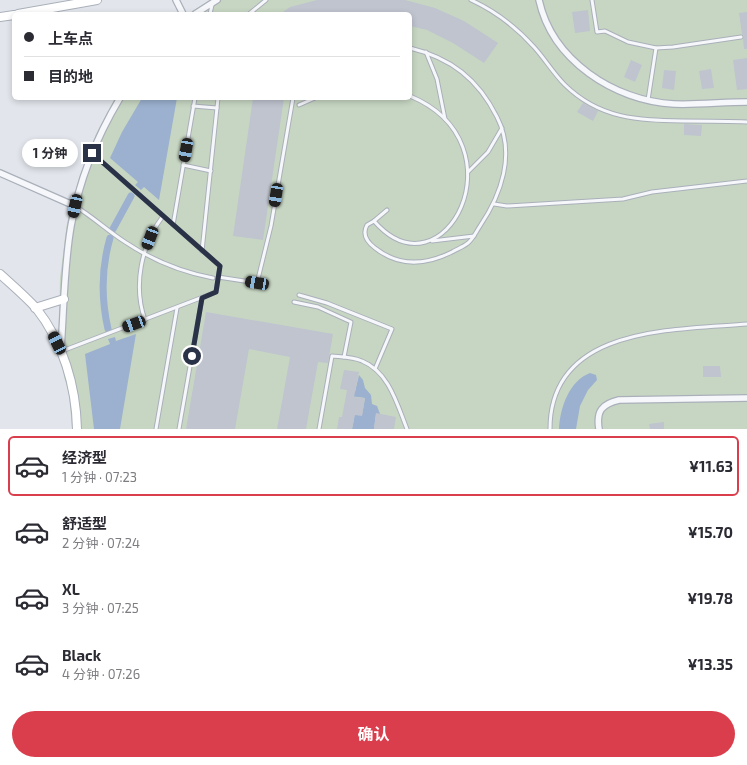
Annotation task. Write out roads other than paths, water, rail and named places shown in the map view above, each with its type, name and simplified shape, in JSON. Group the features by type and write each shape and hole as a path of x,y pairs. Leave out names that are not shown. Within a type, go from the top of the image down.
{"street":[{"path":"29,12 97,0"},
{"path":"176,0 182,12"},
{"path":"539,0 542,13 553,37 575,62 591,75 610,86 648,100 674,104 747,102"},
{"path":"198,12 215,1"},
{"path":"0,17 12,15"},
{"path":"61,351 68,251 75,206 92,153 119,100"},
{"path":"0,173 75,206"},
{"path":"0,274 35,308 53,335 61,351 72,386 76,407 77,429"},
{"path":"35,308 64,299"},
{"path":"599,429 599,415 604,406 619,400 747,398"}],"lane":[{"path":"251,12 266,0"},
{"path":"471,0 490,10 512,25 534,47 565,84 584,100 607,112 638,120 747,122"},
{"path":"592,0 597,32 605,31 628,42 656,48 673,48 741,37"},
{"path":"211,12 215,1"},
{"path":"387,210 374,221 369,223 366,227 365,233 368,242 386,255 396,260 420,262 437,259 467,244 474,236 494,204 502,181 505,161 505,140 502,128 487,99 469,78 449,63 426,52 412,48"},
{"path":"648,100 656,48"},
{"path":"426,52 437,79 445,119"},
{"path":"412,97 426,104 445,119 462,142 468,172 467,194 459,213 442,234 429,241"},
{"path":"172,225 195,100"},
{"path":"202,251 218,100"},
{"path":"218,276 257,283 270,232 293,100"},
{"path":"299,105 310,100"},
{"path":"194,106 217,108"},
{"path":"468,172 488,152 502,128"},
{"path":"61,351 216,292 220,266 92,153"},
{"path":"183,165 211,171"},
{"path":"494,204 507,206 623,199 652,192 747,181"},
{"path":"75,206 144,254 178,269 213,278"},
{"path":"144,320 139,289 140,272 144,254 150,238 163,216"},
{"path":"374,221 387,233 402,242 416,243 474,236"},
{"path":"299,295 327,303 392,329 375,369"},
{"path":"179,429 202,298"},
{"path":"294,302 318,307 351,322 344,357"},
{"path":"156,429 177,308"},
{"path":"550,429 552,408 562,382 574,367 596,349 620,340 658,332 747,324"},
{"path":"319,429 332,356 362,361 381,374 393,394 406,429"}],"water":[{"path":"141,100 177,100 159,200 144,187 141,190 135,185 138,182 110,158 122,132"},
{"path":"136,334 120,429 94,429 85,354 110,344 108,339 115,337 116,341"},
{"path":"590,373 596,375 597,380 588,390 580,406 576,429 559,429 561,413 567,396 576,382"},
{"path":"359,375 363,380 365,388 371,395 372,404 377,406 380,414 376,414 374,429 352,429 354,419 351,414 362,415 365,398 350,396 355,392"}],"waterway":[{"path":"113,229 131,196"},
{"path":"108,329 104,306 103,284 105,261 110,238"}]}
